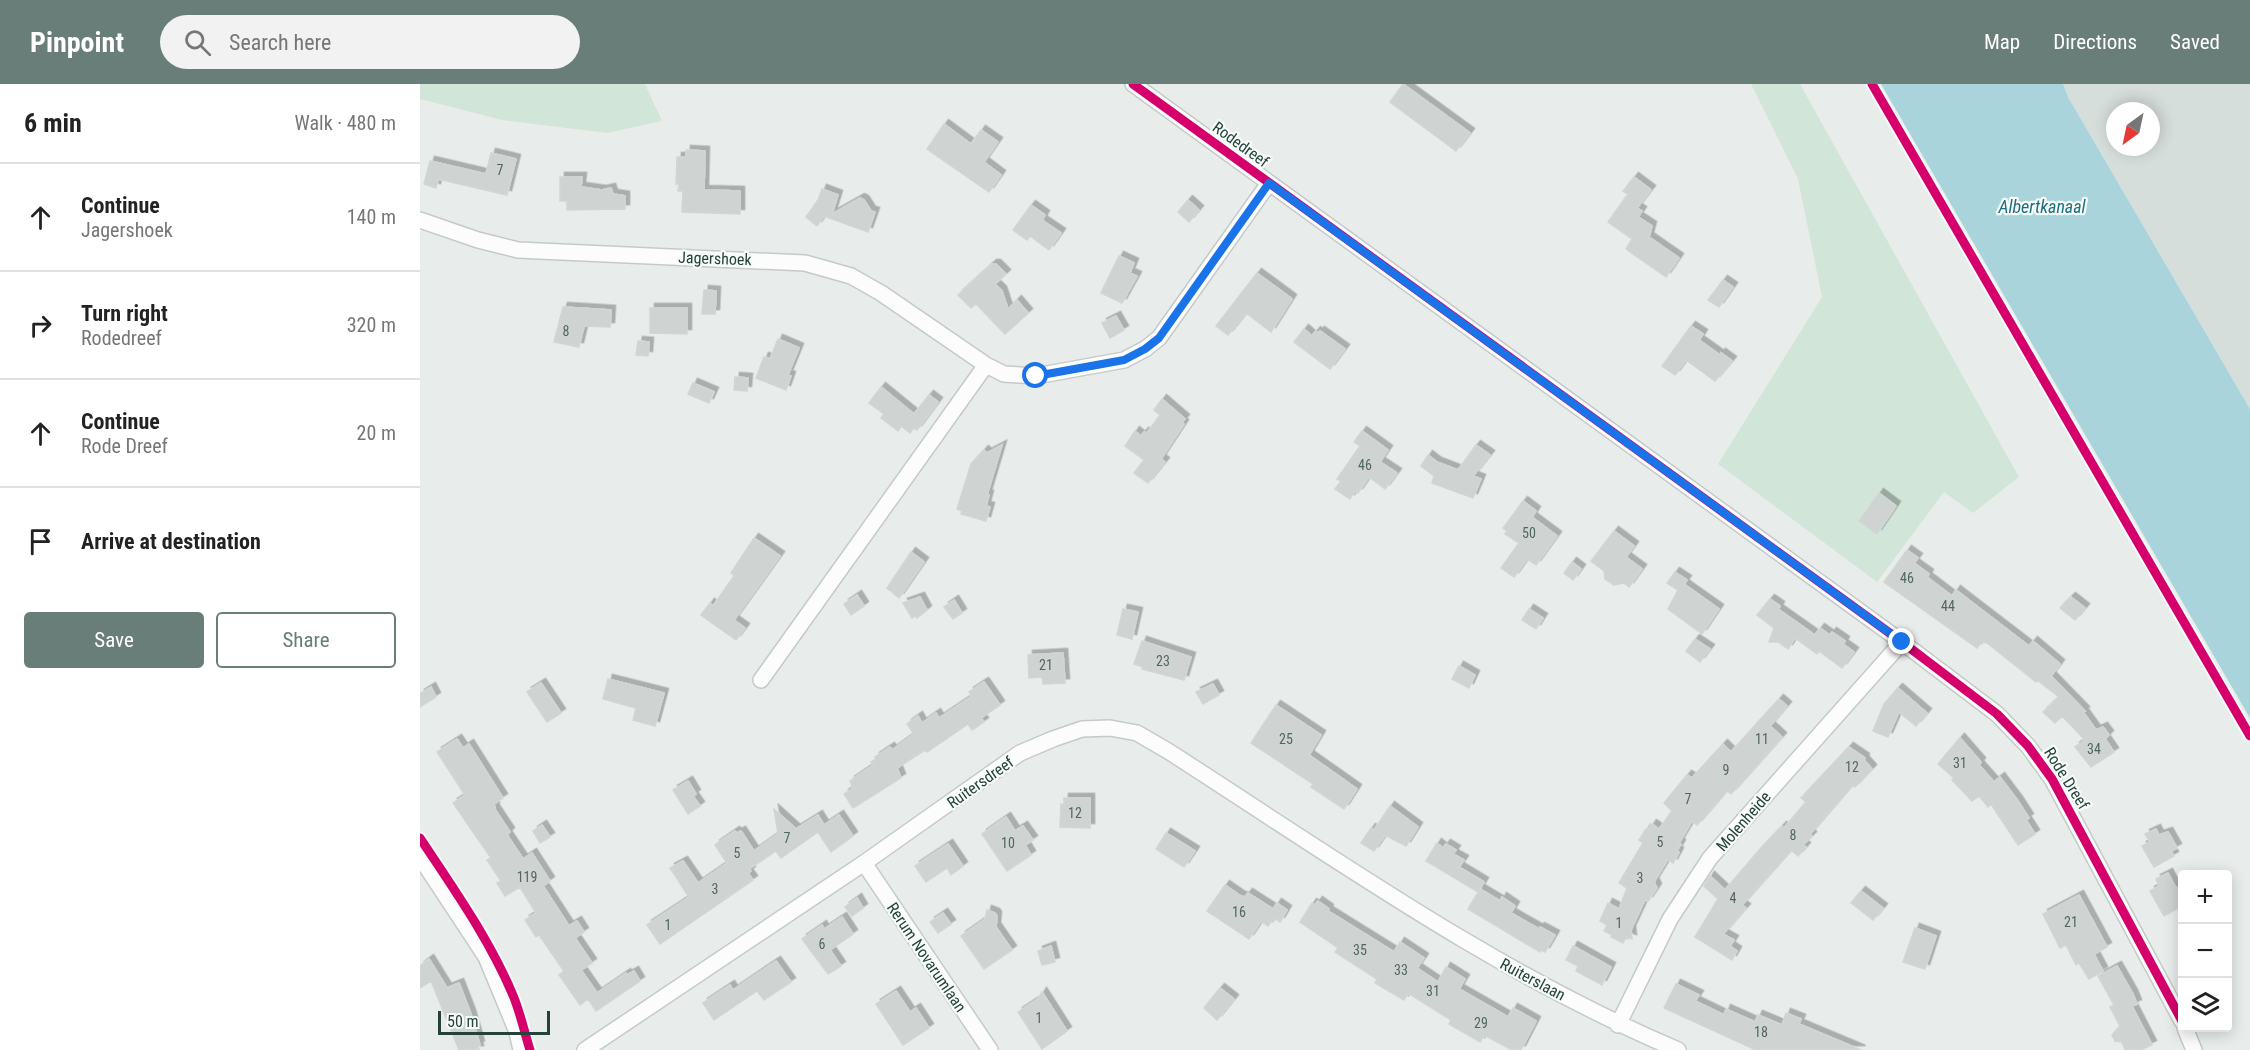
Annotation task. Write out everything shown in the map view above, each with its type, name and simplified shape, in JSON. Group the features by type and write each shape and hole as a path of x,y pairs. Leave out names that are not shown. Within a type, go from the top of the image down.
{"street":[{"name":"Rodedreef","path":"1132,84 1857,609"},
{"name":"Jagershoek","path":"420,220 478,240 518,250 805,263 851,276 986,365 1004,374 1036,376 1124,360 1145,349 1159,338 1269,183"},
{"path":"761,680 986,365"},
{"name":"Rode Dreef","path":"1857,609 1997,714 2028,746 2052,778 2178,1014"},
{"name":"Molenheide","path":"1618,1025 1670,918 1710,858 1902,642"},
{"name":"Ruitersdreef","path":"586,1050 864,863 1020,753 1082,729 1110,728 1137,734 1168,751 1395,896"},
{"path":"420,857 486,957 517,1032 521,1050"},
{"name":"Rerum Novarumlaan","path":"864,863 990,1050"},
{"name":"Ruiterslaan","path":"1395,896 1500,962 1618,1025 1678,1050"},
{"path":"2187,1032 2194,1050"}],"shaded area":[{"path":"2063,84 2250,84 2250,409 2068,97"}],"green space":[{"path":"420,84 645,84 662,121 607,133 502,120 420,99"},
{"path":"1751,84 1800,84 2019,477 1973,513 1944,492 1877,582 1718,464 1822,297 1798,179"}],"water":[{"name":"Albertkanaal","path":"1881,84 2063,84 2068,97 2250,409 2250,718"}],"building":[{"path":"1403,84 1470,133 1456,151 1390,102"},
{"path":"944,124 971,144 981,130 998,142 984,162 1001,175 989,192 927,149"},
{"path":"686,150 705,151 704,190 740,191 740,214 682,212 683,191 678,191 679,184 676,184 677,157 686,157"},
{"path":"491,153 516,159 507,195 438,179 436,188 424,184 430,161 486,174"},
{"path":"560,177 582,177 581,187 602,190 611,188 613,194 625,196 625,209 567,210 567,201 560,201"},
{"path":"1634,177 1651,190 1637,208 1642,211 1638,217 1652,226 1649,237 1679,258 1666,277 1626,249 1632,239 1608,222 1628,194 1623,191"},
{"path":"822,189 838,195 832,214 860,198 864,200 871,211 875,212 868,232 824,216 817,226 806,217 818,200"},
{"path":"1188,200 1199,210 1189,222 1178,212"},
{"path":"1031,205 1045,215 1042,220 1061,233 1049,250 1030,236 1027,240 1013,230"},
{"path":"1119,256 1134,263 1130,273 1137,276 1122,303 1101,293"},
{"path":"992,264 996,264 1006,274 995,284 1002,291 1008,309 1017,300 1028,313 1005,334 976,304 971,308 958,295"},
{"path":"1257,273 1292,299 1271,332 1246,313 1228,335 1216,326"},
{"path":"1723,280 1733,287 1719,307 1708,300"},
{"path":"704,290 716,291 715,314 702,314"},
{"path":"563,307 611,310 610,327 584,326 579,347 554,342"},
{"path":"650,308 687,308 687,334 650,333"},
{"path":"1116,316 1124,330 1110,338 1102,323"},
{"path":"1691,326 1703,334 1699,340 1732,361 1715,381 1686,360 1675,375 1662,366"},
{"path":"1304,329 1312,336 1316,331 1318,333 1320,331 1345,349 1330,369 1294,342"},
{"path":"778,339 799,348 788,375 791,376 786,390 756,378 764,357 770,359"},
{"path":"638,341 649,342 648,356 636,355"},
{"path":"735,377 748,378 747,391 734,390"},
{"path":"693,383 714,392 709,403 688,394"},
{"path":"881,387 914,414 929,395 938,402 917,430 914,427 910,433 901,426 898,431 881,418 884,414 869,403"},
{"path":"1162,399 1185,419 1161,459 1165,462 1148,483 1134,473 1144,460 1125,446 1135,431 1141,436 1144,432 1147,433 1160,415 1154,410"},
{"path":"1362,431 1388,450 1380,462 1397,473 1385,489 1369,477 1358,493 1355,491 1350,499 1335,489 1341,481 1337,479 1360,446 1354,442"},
{"path":"1002,445 987,495 989,495 986,506 990,507 986,521 961,514 962,511 957,509 971,464 984,450 987,453"},
{"path":"1476,445 1490,455 1473,476 1481,479 1473,498 1432,483 1434,476 1421,466 1428,455 1437,462 1458,470"},
{"path":"1879,493 1896,506 1877,534 1859,521"},
{"path":"1523,501 1536,511 1532,517 1557,536 1536,565 1527,559 1514,577 1501,568 1519,543 1505,534 1507,531 1503,528"},
{"path":"1614,531 1634,546 1626,557 1642,569 1629,587 1624,583 1614,585 1605,579 1604,571 1591,561"},
{"path":"754,538 780,556 734,620 745,628 736,640 701,615 710,603 713,606 734,576 731,573"},
{"path":"1907,550 1918,558 1914,563 1929,574 1927,577 1952,596 1956,590 2029,646 2033,641 2060,664 2051,676 2085,711 2083,712 2096,730 2103,727 2109,735 2105,739 2114,752 2091,767 2075,747 2085,740 2062,716 2055,723 2043,712 2059,697 2037,680 2036,682 1987,643 1982,642 1977,648 1884,582"},
{"path":"911,552 924,562 899,598 887,588"},
{"path":"1572,562 1581,569 1573,580 1564,573"},
{"path":"1675,572 1687,580 1684,584 1719,609 1702,634 1668,609 1678,590 1667,583"},
{"path":"857,595 864,606 851,615 844,604"},
{"path":"920,597 927,610 917,618 915,616 912,618 903,603"},
{"path":"2071,597 2085,608 2075,620 2060,608"},
{"path":"1770,599 1780,606 1778,609 1815,635 1820,628 1830,635 1832,632 1845,641 1843,644 1854,652 1842,668 1819,651 1817,654 1795,638 1788,649 1778,642 1769,642 1774,628 1757,615"},
{"path":"954,600 962,613 953,619 944,607"},
{"path":"1123,609 1138,612 1132,639 1117,635"},
{"path":"1529,609 1543,618 1536,629 1522,620"},
{"path":"1695,639 1710,649 1700,662 1686,651"},
{"path":"1142,641 1191,657 1184,680 1142,669 1143,667 1134,664"},
{"path":"1063,653 1065,683 1043,684 1042,677 1029,678 1028,655"},
{"path":"1459,666 1475,675 1469,688 1452,679"},
{"path":"608,679 664,693 655,726 633,720 636,708 603,699"},
{"path":"984,682 1000,705 981,718 984,722 972,730 968,724 927,752 925,750 897,768 901,778 853,808 844,794 853,788 850,781 873,765 871,762 876,759 875,757 890,747 892,750 914,734 907,724 918,716 922,723 936,713 939,718 972,696 969,692"},
{"path":"541,683 561,713 547,722 527,692"},
{"path":"1213,684 1219,695 1203,704 1196,692"},
{"path":"431,687 436,697 420,707 420,694"},
{"path":"1898,688 1927,713 1916,726 1899,712 1888,737 1873,731 1884,704"},
{"path":"1779,699 1787,706 1770,726 1782,737 1731,794 1727,790 1697,825 1692,821 1679,843 1681,844 1677,851 1679,852 1673,863 1668,859 1654,882 1657,888 1648,901 1645,900 1631,930 1632,939 1626,937 1623,943 1611,937 1612,935 1604,931 1607,925 1600,921 1608,903 1619,909 1627,888 1619,883 1643,843 1639,840 1652,824 1659,829 1672,811 1664,803 1687,775 1692,778 1723,744 1731,752"},
{"path":"1276,705 1321,735 1309,755 1357,789 1344,809 1311,787 1313,784 1251,743"},
{"path":"1960,738 1981,762 1979,765 1994,782 2000,777 2029,818 2026,820 2035,834 2018,845 1991,804 1988,807 1979,796 1972,801 1952,780 1954,778 1938,764"},
{"path":"457,739 463,748 469,744 503,798 494,804 494,808 510,832 507,835 523,859 532,853 550,881 543,886 569,926 577,921 584,932 575,938 592,963 581,970 597,993 626,973 627,975 634,971 640,981 596,1011 588,999 580,1005 559,975 564,971 539,935 536,937 525,920 536,913 520,887 505,896 497,883 501,881 487,860 491,858 453,803 465,795 437,752"},
{"path":"1849,747 1865,758 1864,760 1872,769 1855,787 1852,785 1810,834 1812,836 1803,845 1806,847 1798,856 1791,850 1742,905 1746,908 1723,934 1734,940 1730,946 1737,951 1732,960 1695,937 1718,899 1704,886 1710,876 1725,890 1761,848 1782,826 1784,828 1806,802 1801,798"},
{"path":"688,781 696,794 693,796 700,806 688,814 673,790"},
{"path":"1064,798 1090,798 1090,828 1060,827 1061,804 1064,805"},
{"path":"1390,806 1418,827 1406,846 1385,835 1374,851 1361,843 1371,828 1374,830"},
{"path":"774,809 796,829 818,815 824,825 839,815 853,836 831,852 818,832 781,858 776,851 749,869 751,871 748,873 753,880 660,944 647,925 689,897 670,868 683,861 698,883 727,863 715,845 735,831 737,833 741,831 754,851 778,834"},
{"path":"1006,817 1015,831 1023,826 1033,840 1025,845 1031,855 1007,871 982,834"},
{"path":"542,825 550,837 540,843 533,831"},
{"path":"2156,829 2159,835 2168,832 2177,848 2171,851 2174,856 2154,867 2142,846 2150,842 2145,834"},
{"path":"1166,833 1195,851 1184,867 1156,849"},
{"path":"1437,843 1443,848 1446,844 1456,850 1453,854 1464,860 1459,867 1484,882 1478,892 1426,861"},
{"path":"948,844 963,866 951,875 947,868 926,882 915,866"},
{"path":"2168,873 2176,888 2178,887 2178,908 2164,916 2150,891 2159,886 2156,879"},
{"path":"1225,885 1241,896 1245,897 1248,893 1273,909 1277,903 1287,910 1280,922 1274,918 1268,926 1261,921 1249,939 1207,911"},
{"path":"1480,889 1500,901 1502,897 1515,906 1511,913 1555,935 1545,952 1541,950 1540,952 1468,909"},
{"path":"1861,891 1883,908 1873,920 1851,903"},
{"path":"2079,895 2107,947 2094,954 2103,971 2089,979 2079,963 2076,965 2066,945 2060,948 2043,914"},
{"path":"857,898 863,908 852,916 845,907"},
{"path":"1318,901 1329,909 1328,911 1394,952 1400,942 1424,958 1417,968 1438,982 1446,967 1465,979 1459,989 1508,1017 1513,1008 1536,1021 1521,1050 1512,1050 1484,1035 1480,1042 1449,1024 1451,1020 1408,993 1404,1000 1375,983 1377,979 1335,952 1338,948 1300,922 1312,903 1315,905"},
{"path":"987,910 997,916 996,927 1012,950 984,969 961,936 985,919"},
{"path":"943,913 951,924 938,933 930,922"},
{"path":"842,917 853,934 830,950 841,966 828,974 802,939 822,925 824,929"},
{"path":"1915,928 1936,936 1925,969 1903,962"},
{"path":"1051,946 1055,962 1042,965 1038,951"},
{"path":"1573,946 1611,967 1602,985 1576,971 1578,966 1566,960"},
{"path":"429,959 447,988 459,983 471,1014 480,1045 479,1050 459,1050 431,981 420,988 420,966"},
{"path":"776,961 791,982 764,1000 757,991 714,1020 703,1003 730,985 733,990"},
{"path":"2117,966 2133,994 2137,1004 2132,1006 2152,1045 2141,1050 2125,1050 2122,1042 2115,1041 2112,1035 2120,1026 2110,1007 2114,1005 2098,976"},
{"path":"1676,984 1699,995 1695,1001 1724,1015 1726,1009 1755,1022 1758,1015 1782,1025 1786,1013 1801,1019 1799,1024 1861,1050 1756,1050 1664,1008"},
{"path":"1220,988 1234,999 1217,1020 1204,1008"},
{"path":"896,991 910,1012 916,1008 929,1028 903,1045 876,1004"},
{"path":"1042,992 1067,1031 1042,1049 1018,1012 1038,999"}],"cycle path":[{"path":"1133,84 1902,642 1997,714 2028,746 2052,779 2178,1014"},
{"path":"1872,84 2250,736"},
{"path":"420,838 469,913 503,972 520,1014 530,1050"}],"route":[{"path":"1036,376 1124,360 1145,349 1159,338 1269,183 1902,642"}]}
